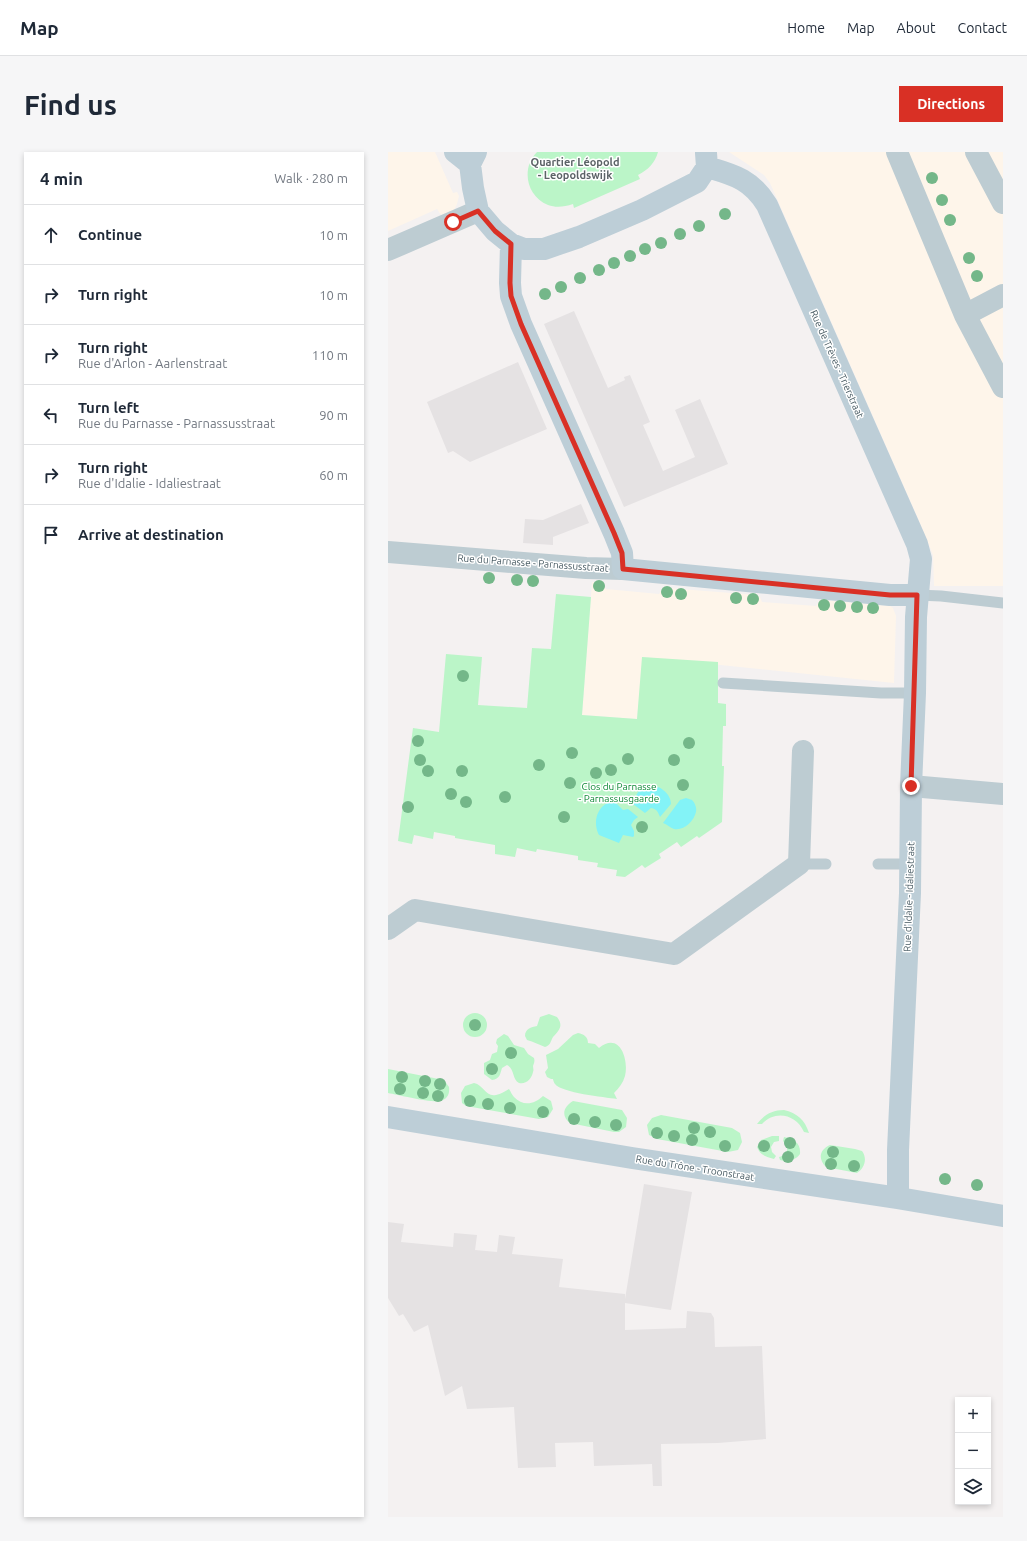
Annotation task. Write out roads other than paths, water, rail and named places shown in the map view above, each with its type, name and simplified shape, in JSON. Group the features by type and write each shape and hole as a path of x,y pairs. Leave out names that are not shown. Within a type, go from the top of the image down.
{"street":[{"path":"897,152 965,315 1003,387"},
{"path":"976,152 1003,203"},
{"path":"467,156 478,211 495,231 511,244 524,249 544,249 579,237 648,208 697,182 706,159"},
{"name":"Rue de Trèves - Trierstraat","path":"706,159 749,183 759,192 767,205 917,544 921,559 917,595"},
{"path":"388,250 478,211"},
{"path":"511,244 511,296 521,324 614,533 622,553 623,569"},
{"path":"965,315 1003,295"},
{"name":"Rue du Parnasse - Parnassusstraat","path":"388,552 586,568 623,569 890,595 917,595"},
{"name":"Rue d'Idalie - Idaliestraat","path":"898,1198 898,1150 911,864 911,786 917,595"},
{"path":"388,929 415,910 674,954 800,864 803,752"},
{"path":"911,786 1003,794"},
{"name":"Rue du Trône - Troonstraat","path":"388,1117 632,1158 898,1198 1003,1216"}],"lane":[{"path":"917,595 941,596 1003,603"},
{"path":"724,683 881,693 915,693"},
{"path":"800,864 826,864"},
{"path":"878,864 911,864"}],"water":[{"path":"649,785 657,786 664,790 669,796 671,804 660,817 655,809 651,808 645,813 633,804 636,795 640,790"},
{"path":"686,798 692,800 696,807 695,815 691,822 685,827 678,829 663,823 680,800"},
{"path":"609,802 616,803 623,810 628,809 638,817 631,825 634,831 633,837 623,835 619,843 599,835 596,826 597,816 601,808"}],"district":[{"name":"Quartier Léopold - Leopoldswijk","path":"575,168"}],"park label":[{"name":"Clos du Parnasse - Parnassusgaarde","path":"619,792"}]}
